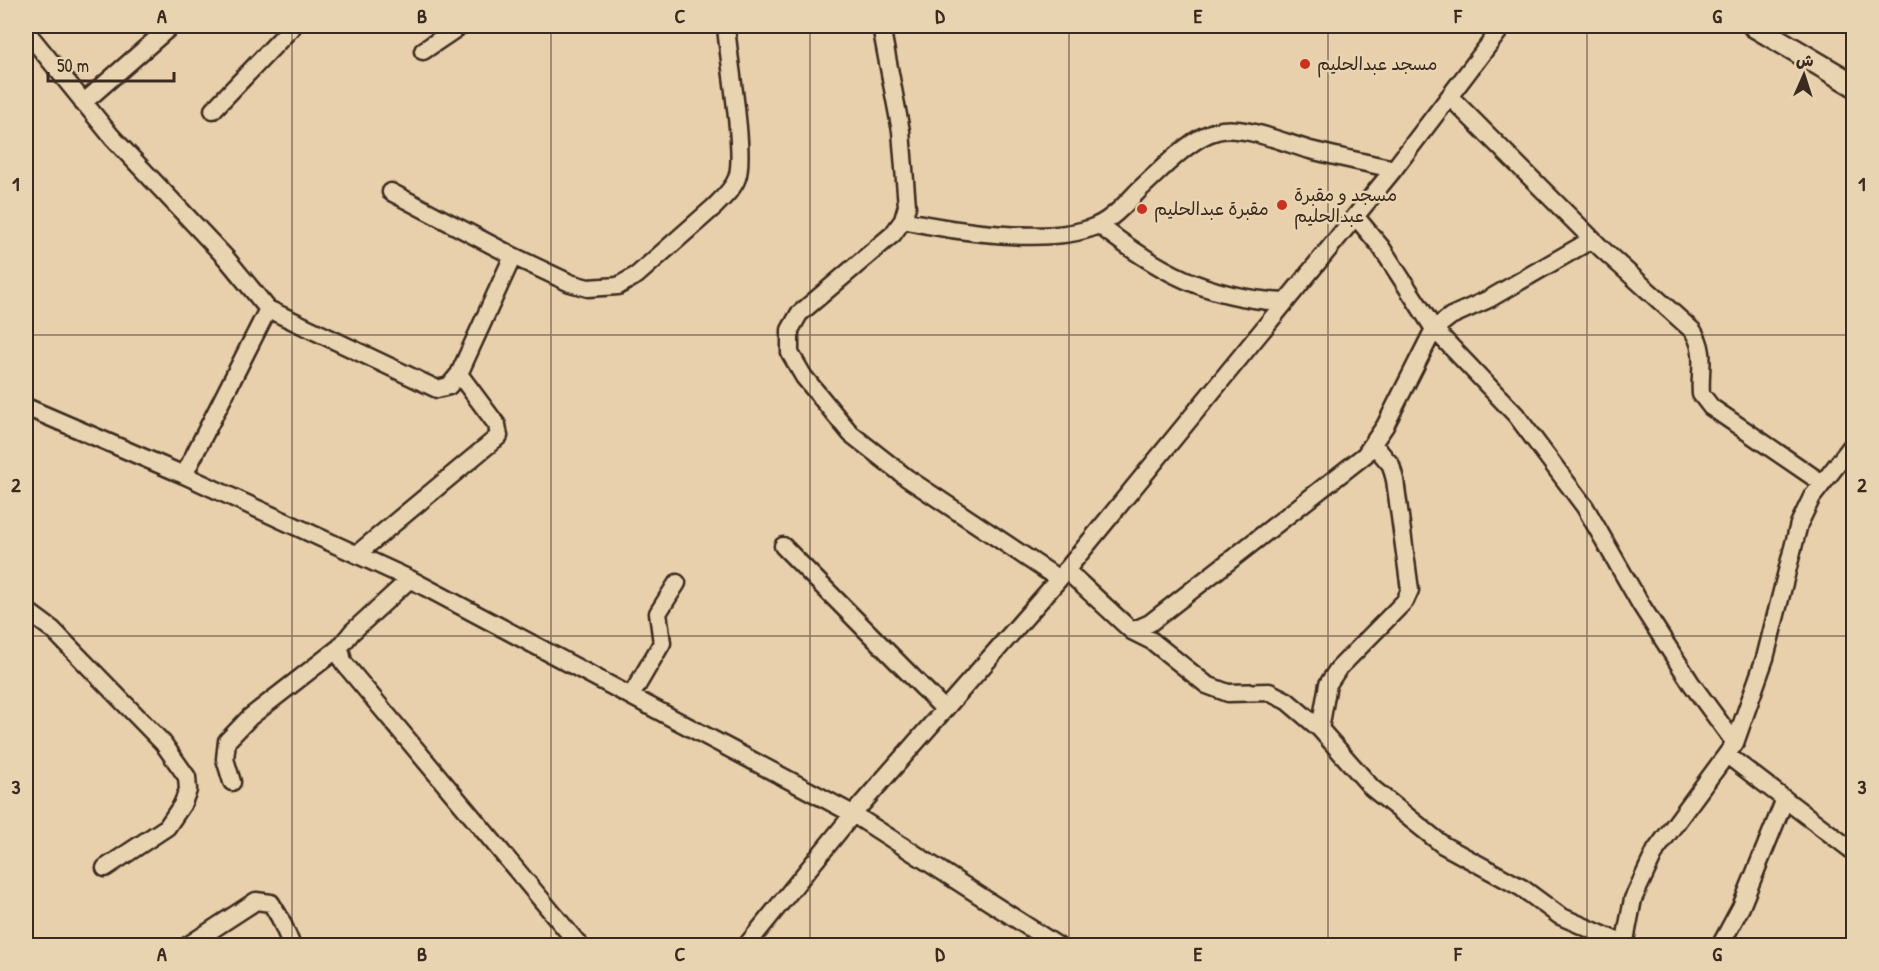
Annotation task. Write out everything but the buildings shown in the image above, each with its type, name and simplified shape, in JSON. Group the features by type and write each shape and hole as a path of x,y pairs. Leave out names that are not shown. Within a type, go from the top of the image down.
{"street":[{"path":"83,104 171,26"},
{"path":"213,110 293,26"},
{"path":"423,51 460,26"},
{"path":"391,192 570,283 588,288 618,286 637,275 727,194 738,176 726,26"},
{"path":"881,26 901,131 907,206 903,220 893,234 799,314 790,330 790,353 804,377 851,434 907,478 1063,575 1132,631 1152,641 1218,691 1269,692 1287,702 1320,729 1372,788 1443,845 1522,888 1560,916 1624,945 1633,898 1656,850 1731,749 1766,658 1799,524 1822,483 1854,443"},
{"path":"746,945 853,814 1063,575 1284,302 1356,217 1450,97 1495,33 1503,26"},
{"path":"1754,26 1854,85"},
{"path":"26,31 83,104 166,197 226,258 268,309 437,389 449,386 459,374 513,256"},
{"path":"1450,97 1593,238 1693,331 1700,342 1703,359 1701,394 1711,407 1822,483"},
{"path":"903,220 945,229 1058,236 1099,225 1187,148 1203,136 1218,130 1246,132 1394,169"},
{"path":"1356,217 1381,247 1434,329 1516,415 1585,507 1641,605 1731,749 1785,799 1854,852"},
{"path":"1099,225 1137,255 1171,275 1205,290 1250,300 1284,302"},
{"path":"1132,631 1150,623 1365,455 1374,445 1434,329 1451,316 1489,299 1593,238"},
{"path":"184,475 268,309"},
{"path":"357,554 499,436 497,425 459,374"},
{"path":"26,408 184,475 410,579 853,814 1058,945"},
{"path":"1320,729 1328,684 1338,669 1404,601 1410,590 1395,480 1391,465 1374,445"},
{"path":"783,546 944,709"},
{"path":"232,782 225,759 227,741 250,717 340,647 352,632 410,579"},
{"path":"631,696 662,643 658,613 677,583"},
{"path":"26,610 53,630 163,743 183,768 187,777 188,790 182,805 167,827 105,868"},
{"path":"340,647 344,662 580,945"},
{"path":"1720,945 1741,907 1785,799"},
{"path":"187,945 256,901 271,903 292,945"},
{"path":"1026,945 1035,931"}],"place":[{"name":"مسجد عبدالحليم","path":"1305,64"},
{"name":"مسجد و مقبرة عبدالحليم","path":"1282,205"},
{"name":"مقبرة عبدالحليم","path":"1142,209"}]}
